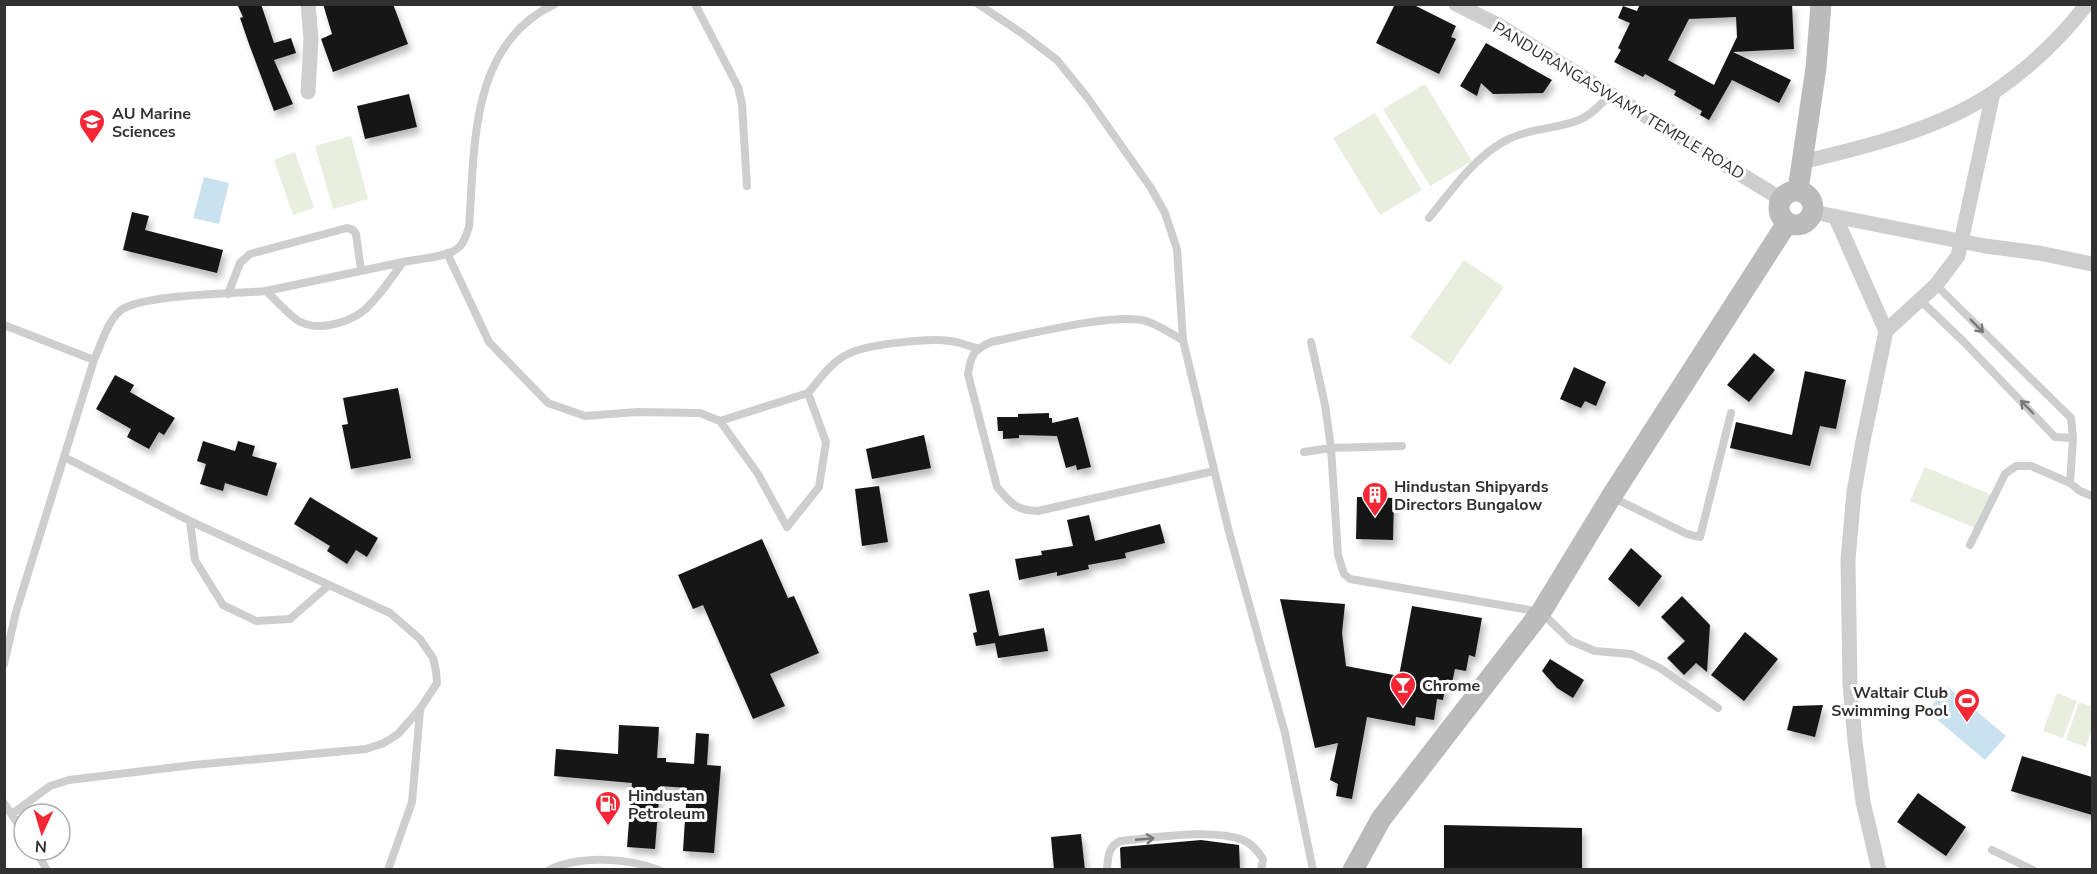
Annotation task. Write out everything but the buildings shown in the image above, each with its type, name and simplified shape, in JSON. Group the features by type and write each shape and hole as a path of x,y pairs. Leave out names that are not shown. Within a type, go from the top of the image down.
{"street":[{"path":"308,4 310,39 308,92"},
{"name":"PANDURANGASWAMY TEMPLE ROAD","path":"1456,4 1498,25 1611,94 1790,195"},
{"path":"1790,195 1804,192 1812,200 1814,212 1806,222 1800,225 1787,223 1779,212 1790,195 1802,162 1816,68 1821,4"},
{"path":"1802,162 1922,127 1948,117 1993,93 2028,67 2071,24 2087,4"},
{"path":"1886,331 1936,285 1958,256 1993,93"},
{"path":"1814,212 2092,264"},
{"path":"1835,216 1886,331 1854,492 1848,560 1850,684 1855,741 1863,802 1879,870"},
{"path":"1353,870 1381,819 1541,612 1611,497 1787,223"}],"lane":[{"path":"4,664 16,612 94,360 119,311 132,304 152,299 266,291 457,249 464,242 469,227 478,120 484,91 494,65 508,41 525,23 555,4"},
{"path":"695,4 738,87 742,104 747,186"},
{"path":"978,4 1057,60 1087,97 1166,213 1177,249 1183,340 1214,471 1285,733 1312,870"},
{"path":"1429,218 1479,160 1502,142 1522,133 1578,121 1611,94"},
{"path":"228,294 240,263 250,254 347,228 356,234 361,270"},
{"path":"447,253 489,342 548,404 585,416 637,412 700,413 720,421 758,474 787,526 819,487 826,442 808,393"},
{"path":"266,291 297,320 309,325 323,326 344,321 362,312 403,262"},
{"path":"1936,285 2071,418 2073,438 2070,483"},
{"path":"1920,300 2055,436 2073,438"},
{"path":"1183,340 1146,321 1108,320 991,342 977,348 971,358 968,374 998,487 1009,501 1021,510 1038,511 1214,471"},
{"path":"4,325 94,360"},
{"path":"720,421 808,393 829,368 848,354 878,346 916,341 948,341 977,348"},
{"path":"1311,342 1325,405 1331,448 1338,555 1344,574 1350,579 1541,612 1571,641 1595,651 1631,654 1660,668 1718,708"},
{"path":"1611,497 1687,534 1700,537 1731,412"},
{"path":"1304,452 1331,448 1402,446"},
{"path":"28,802 50,786 69,780 193,765 366,749 384,743 398,734 420,709 437,684 433,658 420,639 390,613 190,521 64,457"},
{"path":"1970,545 2005,474 2016,466 2031,465 2092,496"},
{"path":"190,521 195,561 223,605 256,621 290,619 329,585"},
{"path":"388,870 412,802 420,709"},
{"path":"4,803 12,814"},
{"path":"1107,870 1110,851 1113,845 1120,841 1190,836 1230,837 1244,841 1257,850 1263,860 1261,870"},
{"path":"1992,850 2033,870"},
{"path":"549,870 557,866 592,860 627,861 659,870"}],"green space":[{"path":"1425,84 1472,161 1430,186 1383,109"},
{"path":"1375,113 1422,190 1380,215 1333,138"},
{"path":"351,136 368,199 333,209 315,146"},
{"path":"295,152 314,208 293,215 274,160"},
{"path":"1464,260 1504,287 1450,365 1410,337"},
{"path":"1925,467 1992,495 1977,529 1910,501"},
{"path":"2057,693 2077,701 2063,738 2043,731"},
{"path":"2079,702 2092,707 2092,729 2086,747 2066,740"}],"water":[{"path":"204,177 229,183 219,224 193,218"},
{"name":"Waltair Club Swimming Pool","path":"1948,687 2006,736 1985,760 1927,711"}],"place":[{"name":"AU Marine Sciences","path":"92,145"},
{"name":"Hindustan Shipyards Directors Bungalow","path":"1375,518"},
{"name":"Chrome","path":"1403,708"},
{"name":"Waltair Club Swimming Pool","path":"1967,724"},
{"name":"Hindustan Petroleum","path":"608,827"}]}
